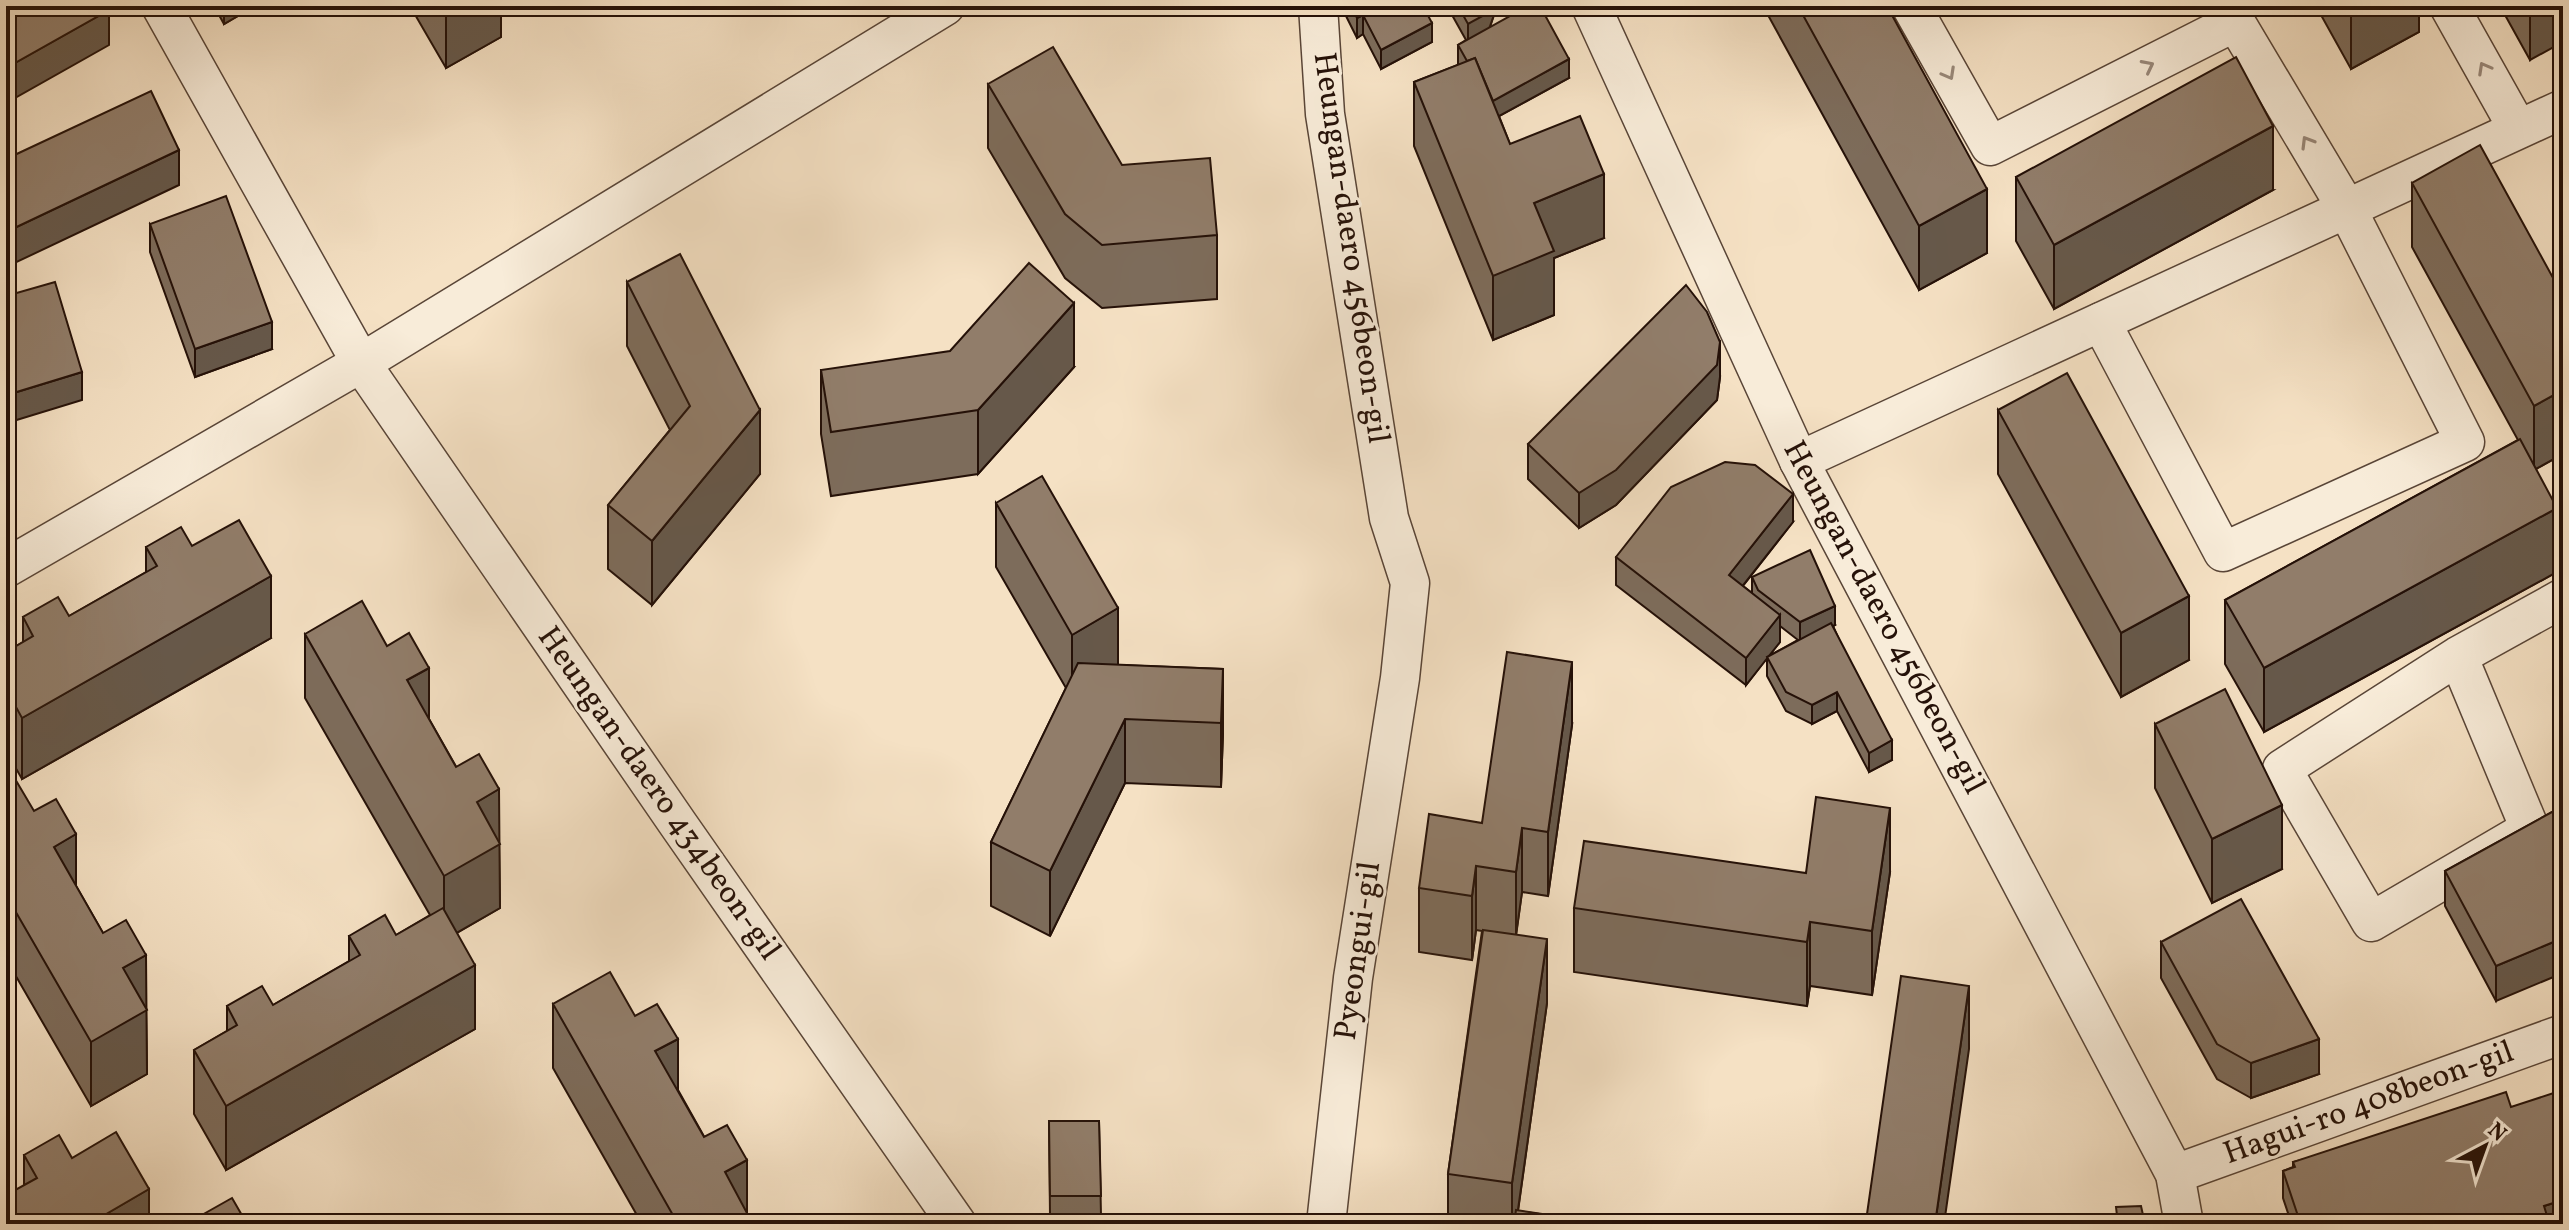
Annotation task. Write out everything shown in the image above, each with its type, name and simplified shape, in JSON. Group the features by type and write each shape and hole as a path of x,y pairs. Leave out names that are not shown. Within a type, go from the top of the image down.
{"street":[{"name":"Heungan-daero 434beon-gil","path":"161,6 361,363 957,1224"},
{"path":"6,568 361,363 945,6"},
{"name":"Heungan-daero 456beon-gil","path":"1318,6 1325,114 1384,487 1389,518 1410,583 1400,678"},
{"name":"Heungan-daero 456beon-gil","path":"1591,6 1799,461 2175,1174 2184,1224"},
{"path":"1911,6 1990,146 2231,14 2347,209 2465,442 2223,552 2101,322"},
{"path":"2449,6 2518,129"},
{"path":"1799,461 2347,209 2488,161 2518,129 2563,109"},
{"path":"2458,656 2530,829 2371,922 2282,769 2458,656 2563,598"},
{"name":"Pyeongui-gil","path":"1326,1224 1353,978 1400,678"},
{"name":"Hagui-ro 408beon-gil","path":"2175,1174 2563,1034"}],"building":[{"path":"6,6 107,6 109,10 6,68"},
{"path":"1351,6 1423,6 1432,23 1381,50 1363,15 1357,18"},
{"path":"1458,6 1490,6 1488,13 1468,24"},
{"path":"1528,6 1540,6 1569,59 1493,101 1475,58 1467,61 1458,45"},
{"path":"1798,6 1887,6 1987,189 1919,226"},
{"path":"1053,47 1122,165 1210,158 1217,235 1102,245 1065,214 988,84"},
{"path":"2236,57 2273,126 2054,245 2016,177"},
{"path":"1475,58 1510,144 1580,116 1604,174 1534,203 1554,251 1493,276 1414,82"},
{"path":"151,91 179,150 6,232 6,159"},
{"path":"2480,145 2563,296 2563,390 2534,406 2412,183"},
{"path":"226,196 272,322 195,349 150,224"},
{"path":"680,254 760,410 652,541 608,505 690,406 627,282"},
{"path":"1029,263 1074,303 978,410 831,432 821,370 950,351"},
{"path":"55,282 82,372 7,395 10,403 6,404 6,296"},
{"path":"1686,285 1707,312 1720,342 1717,365 1616,470 1579,493 1528,444"},
{"path":"2067,373 2189,596 2121,633 1998,410"},
{"path":"2520,439 2557,508 2264,668 2225,600"},
{"path":"1725,462 1755,465 1793,494 1729,575 1780,615 1746,658 1616,557 1671,487"},
{"path":"1042,476 1118,608 1072,635 996,503"},
{"path":"239,520 271,576 22,718 6,689 6,652 33,636 23,617 58,597 69,616 157,566 146,547 181,527 192,546"},
{"path":"1810,550 1835,606 1800,622 1758,590 1752,577"},
{"path":"362,601 387,646 409,633 429,668 407,680 456,767 479,754 499,789 477,802 500,844 444,876 305,634"},
{"path":"1831,623 1892,740 1869,753 1837,692 1812,705 1786,692 1767,657"},
{"path":"1507,652 1572,662 1548,832 1522,828 1516,872 1476,866 1472,896 1419,888 1429,814 1482,823"},
{"path":"1078,663 1223,669 1221,723 1125,719 1050,871 991,842"},
{"path":"2225,689 2282,805 2212,839 2155,724"},
{"path":"8,767 34,811 56,799 76,834 54,847 103,933 126,920 146,955 123,968 147,1010 91,1042 6,895"},
{"path":"1816,797 1890,808 1872,931 1810,922 1807,942 1574,908 1584,841 1806,873"},
{"path":"2563,806 2563,938 2496,966 2445,871"},
{"path":"2241,899 2319,1039 2251,1063 2217,1044 2161,942"},
{"path":"443,908 475,965 226,1106 194,1050 237,1025 227,1006 262,986 273,1005 360,955 349,936 385,915 396,935"},
{"path":"1483,930 1547,939 1512,1183 1448,1174"},
{"path":"610,972 635,1016 657,1004 678,1039 655,1051 704,1137 727,1125 747,1160 725,1172 748,1215 768,1224 678,1224 553,1004"},
{"path":"1901,976 1969,986 1935,1224 1866,1221"},
{"path":"2563,1090 2563,1200 2544,1206 2548,1219 2532,1224 2283,1224 2282,1221 2298,1216 2283,1171 2295,1167 2293,1162 2506,1092 2511,1107"},
{"path":"1049,1121 1099,1121 1101,1196 1050,1196"},
{"path":"116,1132 149,1189 89,1224 6,1224 6,1195 37,1178 24,1155 59,1135 72,1158"},
{"path":"232,1198 247,1224 186,1224"},
{"path":"2141,1206 2145,1224 2118,1224 2116,1207"},
{"path":"1516,1210 1609,1224 1514,1224"},
{"path":"1231,1217 1233,1224 1204,1224"}]}
